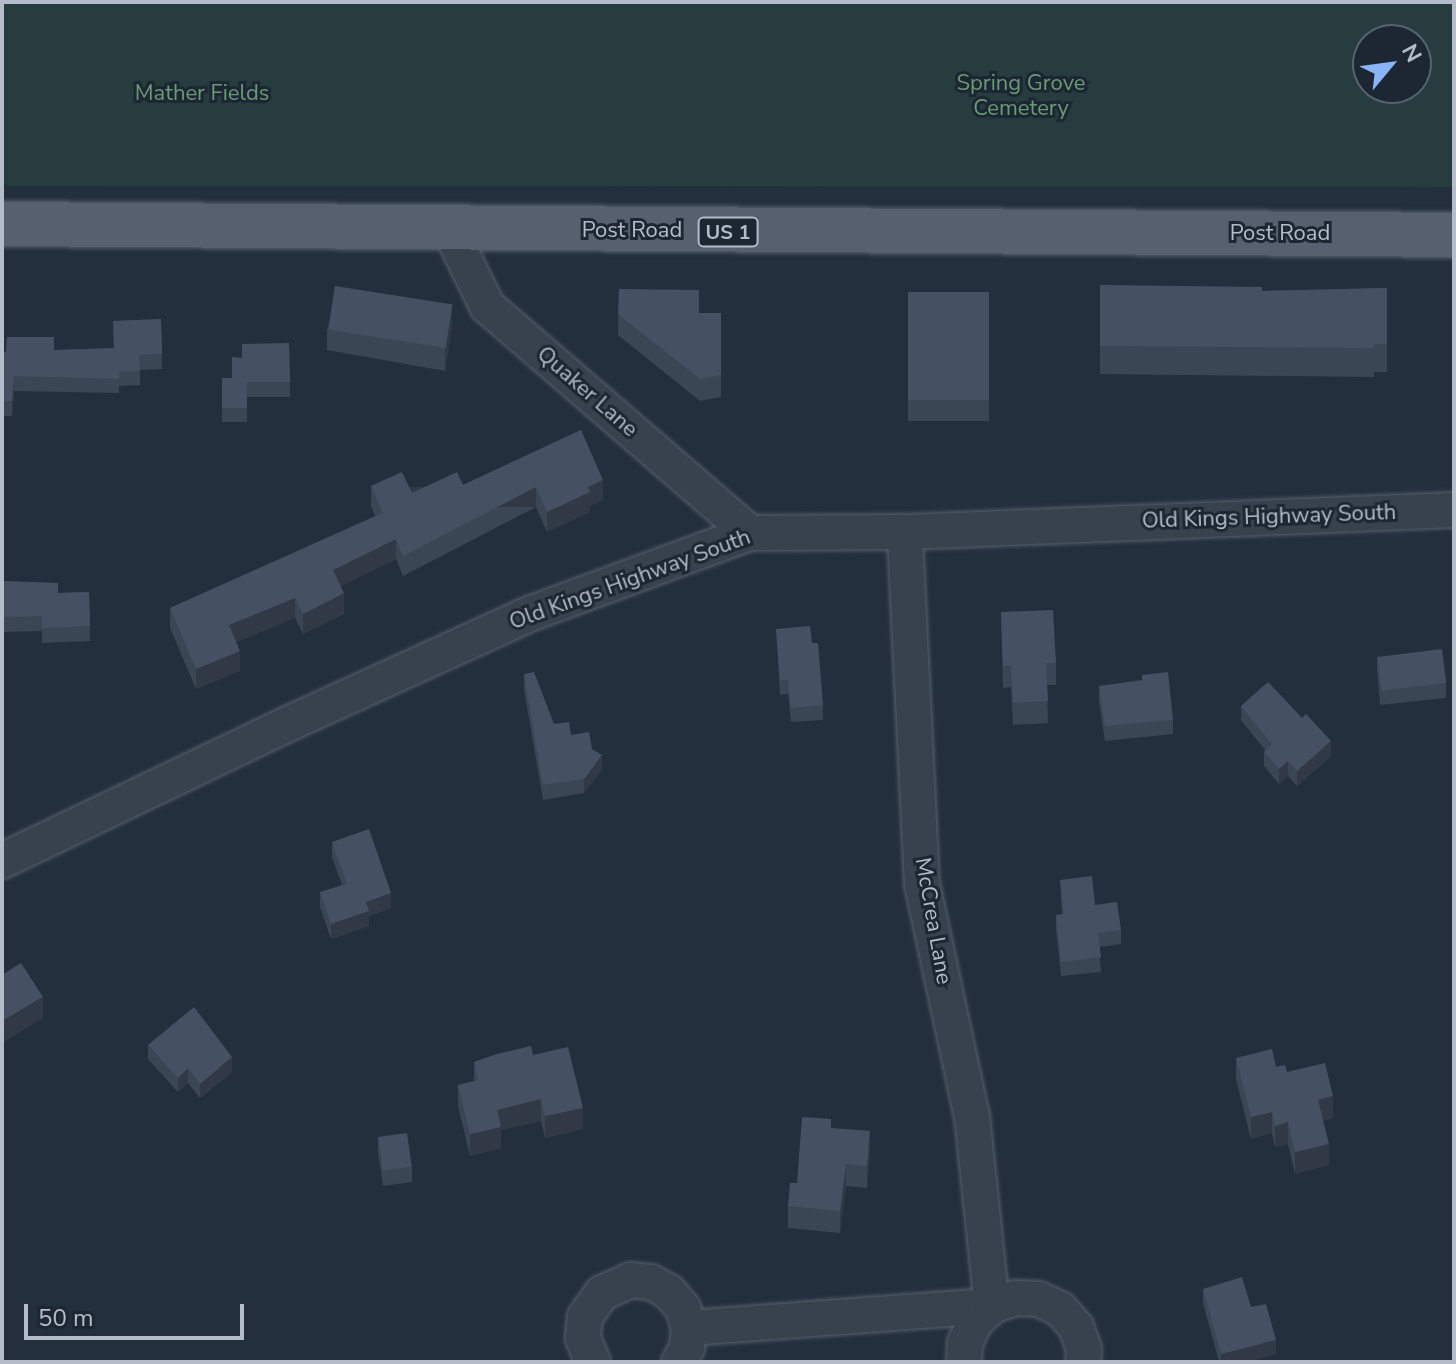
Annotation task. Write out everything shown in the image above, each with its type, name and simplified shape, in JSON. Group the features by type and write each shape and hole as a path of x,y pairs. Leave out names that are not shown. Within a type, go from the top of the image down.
{"main road":[{"name":"Post Road","path":"2,224 450,230 1454,235"}],"street":[{"name":"Quaker Lane","path":"450,230 487,306 750,533"},
{"name":"Old Kings Highway South","path":"2,861 288,724 532,613 750,533 905,532 1454,510"},
{"name":"McCrea Lane","path":"905,532 922,884 972,1117 992,1306"},
{"path":"593,1362 583,1338 585,1317 595,1299 611,1286 631,1280 651,1282 669,1292 683,1308 689,1328 687,1348 679,1362"},
{"path":"689,1328 992,1306 1015,1298 1027,1298 1038,1299 1060,1309 1076,1327 1084,1349 1083,1362"},
{"path":"964,1362 965,1343 975,1322 992,1306"}],"green space":[{"path":"2,2 1454,2 1454,187 8,186 2,182"}],"building":[{"path":"1100,285 1262,287 1262,291 1387,288 1387,344 1374,344 1374,348 1100,346"},
{"path":"335,286 453,305 446,348 328,329"},
{"path":"619,289 699,290 699,313 721,313 721,375 700,379 618,314"},
{"path":"908,292 989,292 989,400 908,400"},
{"path":"161,319 162,354 139,355 140,371 119,372 119,379 14,376 12,401 2,401 2,352 6,352 7,337 54,337 54,350 114,348 113,321"},
{"path":"289,343 290,382 247,382 247,408 222,408 222,378 232,378 232,357 242,358 242,344"},
{"path":"581,430 603,480 588,487 590,492 547,512 536,487 403,556 396,539 333,570 344,593 303,614 295,598 229,625 240,651 196,669 170,608 383,513 371,486 402,472 412,493 457,472 463,485"},
{"path":"2,581 58,583 58,593 89,592 90,626 42,628 42,616 2,617"},
{"path":"1053,610 1056,663 1046,663 1048,701 1013,703 1011,666 1003,666 1001,612"},
{"path":"810,626 812,643 818,643 823,705 791,708 788,680 780,680 776,629"},
{"path":"1442,649 1446,683 1382,691 1377,657"},
{"path":"534,672 554,724 569,722 571,735 589,732 592,749 602,755 584,779 543,785 524,674"},
{"path":"1168,672 1173,720 1105,726 1099,686 1142,680 1142,675"},
{"path":"1268,682 1302,718 1306,714 1331,741 1297,771 1288,761 1279,769 1264,752 1272,744 1241,706"},
{"path":"369,829 391,893 366,902 369,911 331,924 320,892 347,884 332,842"},
{"path":"1092,876 1095,905 1117,902 1121,930 1098,933 1101,957 1061,962 1056,915 1064,914 1060,880"},
{"path":"21,963 43,997 2,1021 2,975"},
{"path":"194,1007 232,1057 200,1084 188,1068 178,1078 148,1045"},
{"path":"531,1046 533,1055 568,1047 583,1108 545,1116 541,1099 497,1110 501,1127 470,1134 458,1085 478,1080 474,1062"},
{"path":"1272,1049 1276,1067 1285,1065 1287,1072 1325,1063 1333,1096 1318,1100 1329,1144 1295,1152 1288,1122 1275,1126 1272,1112 1251,1117 1236,1058"},
{"path":"802,1117 831,1119 831,1128 870,1131 867,1166 846,1164 840,1211 788,1206 790,1183 797,1183"},
{"path":"407,1133 412,1167 383,1171 378,1137"},
{"path":"1242,1277 1251,1307 1266,1304 1276,1340 1221,1354 1203,1289"}],"park label":[{"name":"Mather Fields","path":"202,94"},
{"name":"Spring Grove Cemetery","path":"1021,96"}]}
